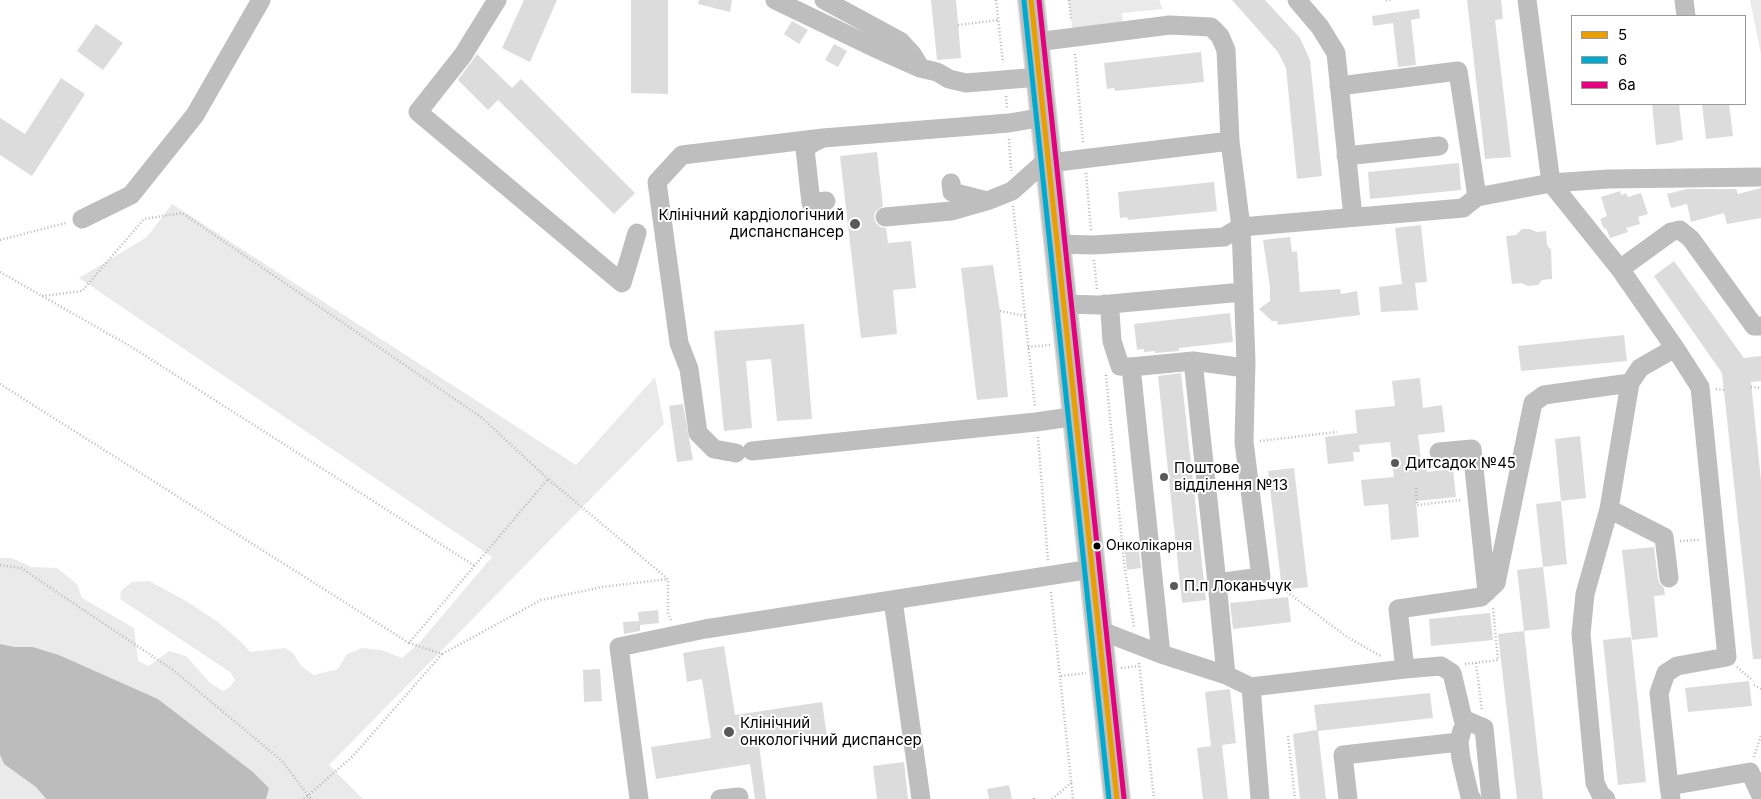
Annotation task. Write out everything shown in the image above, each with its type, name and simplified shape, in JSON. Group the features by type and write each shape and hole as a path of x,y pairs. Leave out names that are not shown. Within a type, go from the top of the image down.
{"main road":[{"path":"1031,0 1117,799"}],"lane":[{"path":"82,219 131,195 195,115 261,0"},
{"path":"497,0 463,55 418,112 622,283 638,233"},
{"path":"775,0 920,68 937,72 949,79 966,83 1039,77"},
{"path":"824,0 900,41 912,54 920,68"},
{"path":"1296,0 1320,27 1336,53 1353,217"},
{"path":"1527,0 1552,183 1620,269 1700,387 1727,657 1677,666 1666,673 1659,693 1670,792 1750,772 1761,796"},
{"path":"1684,0 1686,15"},
{"path":"1036,42 1170,25 1212,27 1220,36 1226,50 1230,141 1241,228 1245,368 1244,442 1261,577 1217,583"},
{"path":"1339,86 1458,71 1477,197"},
{"path":"1044,117 1009,123 823,138 682,155 657,182 679,342 689,369 698,433 714,449 744,452 1036,422 1077,416"},
{"path":"823,138 814,142 806,149 811,203 826,201"},
{"path":"885,218 950,211 987,201 1012,191 1049,161 1085,159 1230,141"},
{"path":"1346,156 1439,146"},
{"path":"1058,244 1093,245 1224,237 1241,228 1463,208 1477,197 1552,183 1608,179 1761,177"},
{"path":"950,183 952,192 987,201"},
{"path":"1620,269 1671,232 1680,230 1691,239 1754,326 1761,326"},
{"path":"1064,304 1102,305 1243,292"},
{"path":"1102,305 1110,312 1112,341 1120,366 1193,361 1245,368"},
{"path":"1606,799 1601,795 1595,783 1581,634 1585,594 1609,509 1630,383 1640,368 1675,348"},
{"path":"1193,361 1226,675"},
{"path":"1131,366 1161,654"},
{"path":"1405,669 1398,609 1482,597 1496,583 1533,403 1544,395 1630,383"},
{"path":"1439,452 1472,449 1487,592"},
{"path":"1609,509 1664,538 1669,578"},
{"path":"639,799 618,647 705,629 1092,569"},
{"path":"894,600 921,799"},
{"path":"1099,630 1161,654 1226,675 1251,687 1441,666 1452,673 1463,719 1462,734 1459,742 1466,781 1472,799"},
{"path":"1251,687 1260,799"},
{"path":"1463,719 1484,728 1491,799"},
{"path":"1348,799 1343,755 1459,742"},
{"path":"720,799 739,797"}],"path":[{"path":"996,0 1009,123 1012,191 1073,799"},
{"path":"1069,0 1093,245 1102,305"},
{"path":"1386,0 1393,0"},
{"path":"958,25 998,20"},
{"path":"42,296 82,291 144,219 182,213 481,417 548,480 668,579"},
{"path":"0,240 82,219"},
{"path":"0,272 130,346 475,566"},
{"path":"1000,311 1025,316"},
{"path":"1106,373 1124,563 1137,644 1154,799"},
{"path":"0,384 409,643 442,654"},
{"path":"1751,387 1761,388"},
{"path":"1244,442 1338,432"},
{"path":"409,643 548,480"},
{"path":"1416,488 1417,505 1477,499"},
{"path":"1682,542 1699,540"},
{"path":"0,565 21,568 173,670 282,761 310,799"},
{"path":"668,579 668,613 676,635"},
{"path":"304,799 353,756 442,654 541,600 602,587 668,579"},
{"path":"1287,592 1347,637 1405,669"},
{"path":"1441,666 1498,660 1491,596 1487,592"},
{"path":"1727,657 1761,689"},
{"path":"1476,662 1484,728"},
{"path":"1750,772 1761,735"},
{"path":"1288,736 1295,799"},
{"path":"1052,799 1072,782"}],"shaded area":[{"path":"1069,0 1159,0 1163,9 1122,13 1123,28 1073,34"},
{"path":"1750,0 1761,0 1761,54"},
{"path":"172,204 576,465 655,377 664,424 329,765 363,799 266,799 269,788 253,772 158,699 59,655 33,647 15,647 0,644 0,558 12,558 31,567 57,568 77,584 82,598 134,628 138,661 149,666 169,651 186,656 210,683 223,691 230,687 235,680 230,672 120,599 121,591 132,582 149,581 186,601 218,622 250,652 285,648 293,653 301,666 314,675 338,669 347,654 362,648 381,650 402,658 420,642 492,557 79,278 147,237"},
{"path":"0,644 15,647 33,647 59,655 158,699 253,772 269,788 266,799 46,799 36,787 4,764 0,755"},
{"path":"0,755 4,764 36,787 46,799 0,799"}],"building":[{"path":"524,0 557,0 530,62 502,48"},
{"path":"631,0 668,0 668,94 631,93"},
{"path":"699,0 732,0 730,12 698,4"},
{"path":"931,0 956,0 961,58 937,60"},
{"path":"1232,0 1265,0 1300,38 1310,60 1322,176 1297,179 1286,68 1278,52"},
{"path":"1467,0 1501,0 1503,19 1495,20 1511,157 1485,159"},
{"path":"1419,9 1420,18 1411,20 1416,65 1398,67 1393,23 1373,26 1372,16"},
{"path":"792,21 808,30 799,44 784,34"},
{"path":"96,24 123,43 103,70 77,51"},
{"path":"834,44 847,51 838,67 825,60"},
{"path":"1201,52 1204,82 1115,91 1114,88 1107,89 1104,63"},
{"path":"477,54 512,88 521,79 635,193 614,214 498,100 488,110 458,80"},
{"path":"61,78 85,94 32,176 0,155 0,118 25,134"},
{"path":"1652,105 1679,105 1683,140 1656,145"},
{"path":"1702,105 1729,105 1733,136 1706,139"},
{"path":"877,152 883,206 875,212 874,218 880,227 886,228 888,243 911,241 916,288 893,290 897,334 861,338 840,156"},
{"path":"1459,163 1461,190 1370,199 1368,172"},
{"path":"1214,182 1217,211 1128,220 1127,217 1120,218 1118,192"},
{"path":"1761,188 1761,218 1727,224 1724,213 1691,222 1687,204 1671,208 1667,194 1687,189 1736,189 1738,194"},
{"path":"1620,191 1621,195 1626,193 1628,197 1641,193 1648,214 1638,217 1640,224 1626,228 1628,232 1610,238 1600,219 1607,216 1601,197"},
{"path":"1421,225 1427,282 1415,283 1418,310 1381,312 1379,287 1402,284 1395,228"},
{"path":"1522,229 1530,229 1537,232 1546,231 1547,245 1551,250 1552,279 1542,280 1538,285 1512,284 1506,236 1516,235"},
{"path":"1290,237 1292,252 1297,251 1300,292 1340,289 1341,294 1357,291 1360,315 1278,325 1277,321 1272,321 1259,309 1270,301 1270,287 1263,240"},
{"path":"1674,261 1744,358 1761,356 1761,381 1751,382 1761,481 1761,659 1753,659 1722,373 1654,276"},
{"path":"993,265 1000,311 1008,397 977,400 961,268"},
{"path":"1230,313 1233,342 1179,348 1179,351 1155,353 1155,351 1144,352 1144,349 1137,350 1134,324"},
{"path":"804,324 812,419 777,421 771,359 746,361 752,428 724,431 714,331"},
{"path":"1624,335 1627,361 1521,371 1518,346"},
{"path":"1181,373 1206,600 1182,603 1158,376"},
{"path":"1420,378 1423,408 1442,405 1445,432 1418,435 1421,459 1425,459 1427,472 1453,469 1456,497 1416,501 1419,537 1391,540 1388,504 1364,506 1361,480 1394,477 1390,442 1359,445 1360,452 1353,452 1354,461 1328,464 1325,437 1357,433 1355,410 1395,406 1392,381"},
{"path":"683,404 693,460 677,462 669,406"},
{"path":"1580,436 1586,498 1561,501 1555,439"},
{"path":"1294,468 1308,587 1282,590 1268,471"},
{"path":"1561,501 1567,564 1543,567 1536,504"},
{"path":"1654,547 1658,579 1664,588 1665,595 1654,596 1658,637 1632,640 1622,550"},
{"path":"1139,551 1141,568 1127,570 1125,552"},
{"path":"1543,567 1550,628 1524,631 1517,570"},
{"path":"1288,597 1291,622 1233,629 1230,603"},
{"path":"658,610 659,623 640,625 640,631 624,634 623,622 639,621 638,612"},
{"path":"1490,613 1493,640 1431,646 1429,619"},
{"path":"1524,631 1543,799 1517,799 1498,634"},
{"path":"1631,637 1646,782 1618,785 1603,640"},
{"path":"724,646 735,715 822,702 827,736 759,745 766,799 755,799 750,764 656,779 651,747 711,738 702,679 687,682 683,653"},
{"path":"600,669 602,701 584,702 583,670"},
{"path":"1749,681 1752,706 1688,712 1685,688"},
{"path":"1230,689 1236,743 1222,745 1228,799 1203,799 1197,748 1211,746 1205,692"},
{"path":"1430,693 1433,718 1318,731 1326,799 1300,799 1293,734 1317,730 1314,705"},
{"path":"904,762 908,799 877,799 873,766"},
{"path":"1009,785 1012,799 989,799 987,789"}],"transit line":[{"name":"5","path":"1031,0 1117,799"},
{"name":"6а","path":"1039,0 1124,798"},
{"name":"6","path":"1024,1 1109,799"}],"place":[{"name":"Клінічний кардіологічний диспанспансер","path":"855,224"},
{"name":"Дитсадок №45","path":"1395,463"},
{"name":"Поштове відділення №13","path":"1164,477"},
{"name":"Онколікарня","path":"1097,546"},
{"name":"П.п Локаньчук","path":"1174,586"},
{"name":"Клінічний онкологічний диспансер","path":"729,732"}]}
